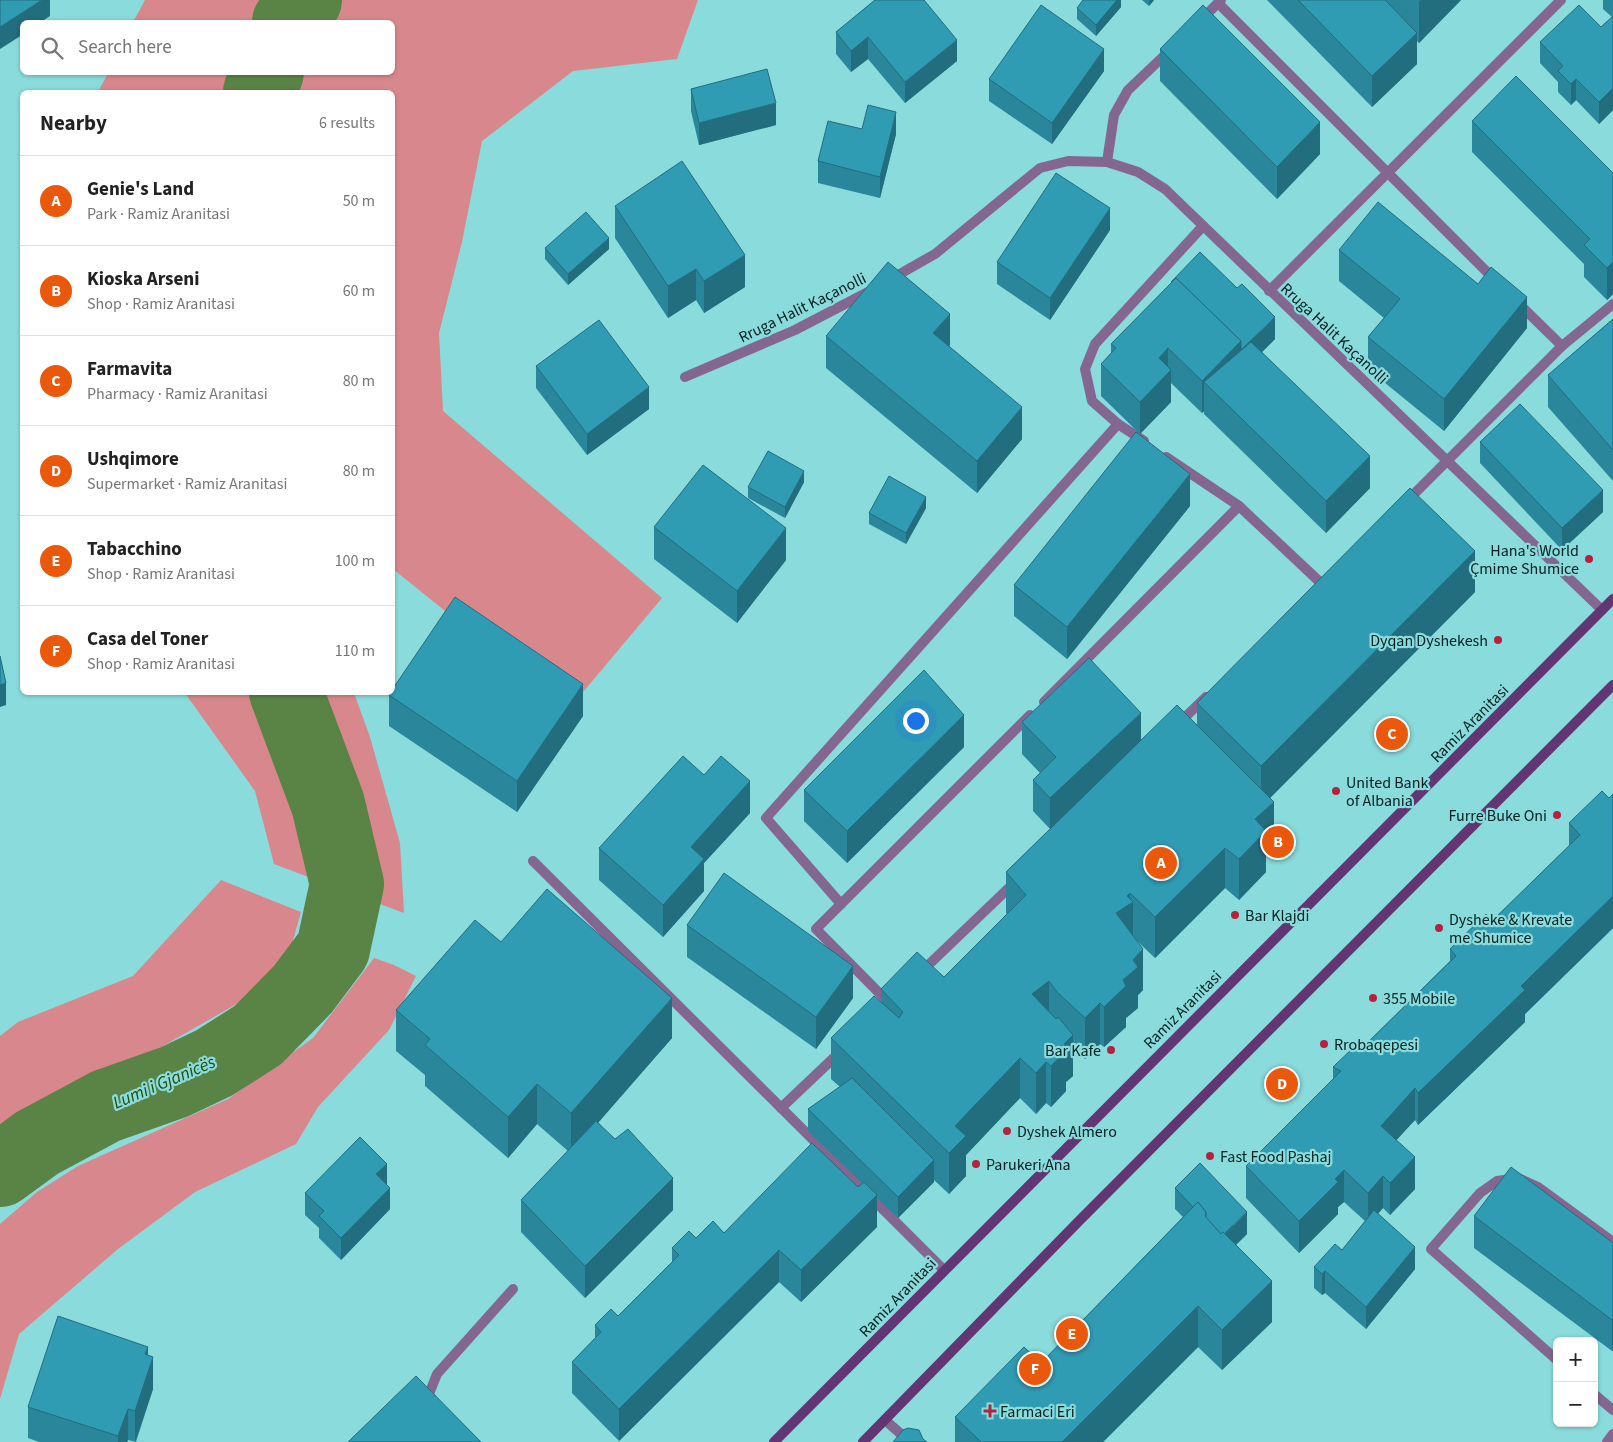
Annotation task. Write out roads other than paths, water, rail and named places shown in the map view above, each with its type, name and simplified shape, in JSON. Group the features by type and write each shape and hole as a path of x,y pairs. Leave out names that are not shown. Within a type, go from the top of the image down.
{"main road":[{"name":"Ramiz Aranitasi","path":"774,1442 1613,599"},
{"path":"863,1442 1085,1215 1613,685"}],"street":[{"path":"1269,291 1388,175 1561,0"},
{"path":"1190,30 1220,2 1388,175 1562,346"},
{"path":"1107,162 1114,115 1128,90 1177,44"},
{"name":"Rruga Halit Kaçanolli","path":"685,377 795,330 935,254 1040,168 1068,161 1107,162 1138,172 1165,189 1602,610"},
{"path":"1203,226 1095,344 1085,369 1092,401 1118,424 1239,506 1318,588 1336,571"},
{"path":"1399,509 1562,346 1613,304"},
{"path":"842,904 766,818 1118,424"},
{"path":"890,1003 816,929 1239,506"},
{"path":"1166,736 1215,687"},
{"path":"533,861 944,1270"},
{"path":"911,982 1024,873"},
{"path":"781,1108 849,1043"},
{"path":"1553,1356 1432,1249 1480,1193 1497,1181 1518,1178 1538,1187 1613,1242"},
{"path":"439,1414 429,1394 437,1374 513,1289"},
{"path":"1598,1397 1613,1410"},
{"path":"885,1420 910,1442"},
{"path":"1607,1442 1613,1434"}],"waterway":[{"name":"Lumi i Gjanicës","path":"290,20 305,0"},
{"name":"Lumi i Gjanicës","path":"261,90 266,75"},
{"name":"Lumi i Gjanicës","path":"0,1170 37,1143 106,1106 174,1082 214,1063 258,1035 303,989 333,949 347,884 328,804 287,695"}],"place":[{"name":"Hana's World Çmime Shumice","path":"1589,559"},
{"name":"Dyqan Dyshekesh","path":"1498,640"},
{"name":"Farmavita","path":"1392,734"},
{"name":"United Bank of Albania","path":"1336,791"},
{"name":"Furre Buke Oni","path":"1557,815"},
{"name":"Kioska Arseni","path":"1278,842"},
{"name":"Genie's Land","path":"1161,863"},
{"name":"Bar Klajdi","path":"1235,915"},
{"name":"Dysheke & Krevate me Shumice","path":"1439,928"},
{"name":"355 Mobile","path":"1373,998"},
{"name":"Rrobaqepesi","path":"1324,1044"},
{"name":"Bar Kafe","path":"1111,1050"},
{"name":"Ushqimore","path":"1282,1084"},
{"name":"Dyshek Almero","path":"1007,1131"},
{"name":"Fast Food Pashaj","path":"1210,1156"},
{"name":"Parukeri Ana","path":"976,1164"},
{"name":"Tabacchino","path":"1072,1334"},
{"name":"Casa del Toner","path":"1035,1369"},
{"name":"Farmaci Eri","path":"990,1411"}]}
